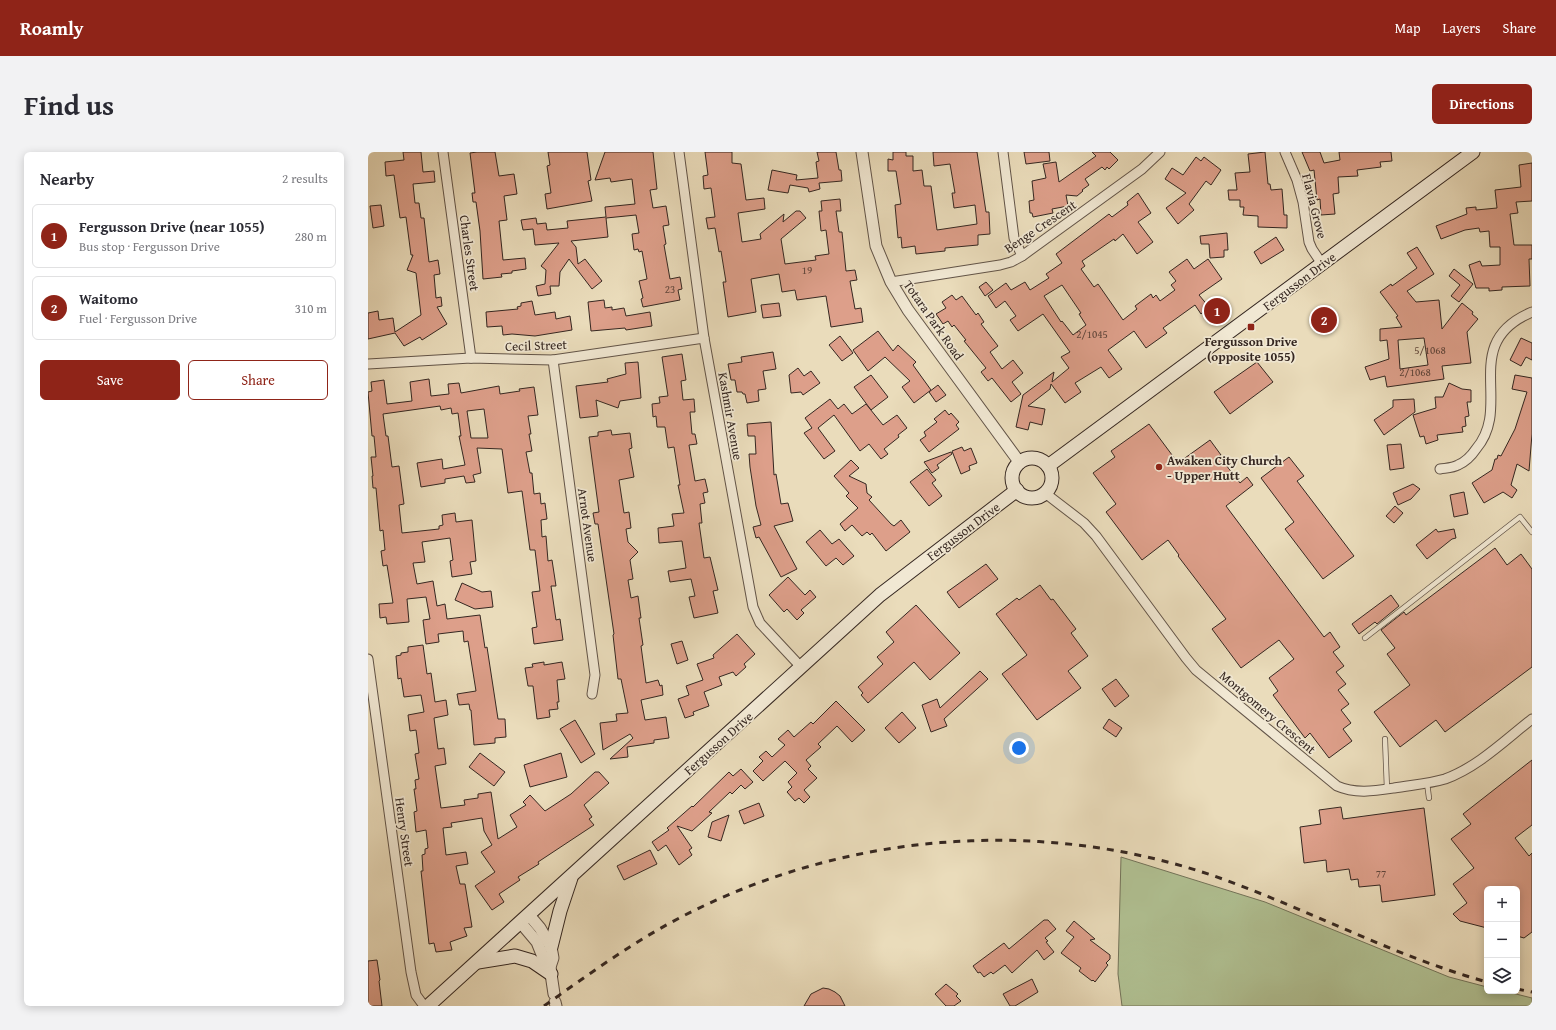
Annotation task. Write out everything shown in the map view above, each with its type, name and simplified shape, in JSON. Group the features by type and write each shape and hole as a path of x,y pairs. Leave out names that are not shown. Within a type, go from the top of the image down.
{"main road":[{"name":"Fergusson Drive","path":"1048,466 1473,152"},
{"path":"1032,458 1044,462 1052,474 1050,488 1045,493 1035,498 1028,497 1017,490 1014,486 1013,476 1014,471 1020,463 1032,458"},
{"name":"Fergusson Drive","path":"428,1006 880,595 1017,490"},
{"path":"551,947 571,876"},
{"path":"478,962 515,956 532,961 550,970"}],"street":[{"name":"Charles Street","path":"443,152 471,358"},
{"name":"Kashmir Avenue","path":"679,152 704,338 753,607 760,623 801,667"},
{"name":"Totara Park Road","path":"862,152 876,246 891,282 908,310 1020,463"},
{"path":"1003,152 1014,238 1022,256"},
{"name":"Benge Crescent","path":"891,282 1000,266 1011,262 1022,256 1142,169 1160,152"},
{"name":"Flavia Grove","path":"1285,152 1297,180 1312,249 1322,264"},
{"path":"1440,470 1458,465 1471,455 1479,446 1491,421 1490,365 1494,349 1500,337 1509,326 1532,312"},
{"name":"Cecil Street","path":"368,364 471,358 553,360 704,338"},
{"name":"Arnot Avenue","path":"553,360 595,675 592,694"},
{"name":"Montgomery Crescent","path":"1045,493 1078,518 1096,536 1196,670 1337,786 1354,791 1387,789 1445,779 1466,769 1482,758 1532,719"},
{"name":"Henry Street","path":"368,659 410,972 416,995 424,1006"},
{"path":"525,919 540,928 551,947 553,958 550,970"},
{"path":"525,919 550,970 555,1001"}],"lane":[{"path":"1365,638 1520,516 1532,532"},
{"path":"1385,739 1387,789"},
{"path":"1428,783 1429,798"}],"green space":[{"path":"1121,857 1265,902 1449,977 1484,986 1484,994 1516,994 1532,998 1532,1006 1122,1006 1118,974"}],"building":[{"path":"403,152 421,152 423,172 434,171 435,182 413,184 415,203 419,203 421,218 424,218 429,262 438,260 440,274 434,275 436,298 441,297 442,306 437,307 447,324 422,340 420,337 404,346 395,333 368,339 368,313 378,311 379,320 393,318 395,332 421,315 416,273 407,270 413,255 411,255 406,217 400,218 394,175 386,176 385,162 404,160"},
{"path":"495,152 499,176 514,174 517,194 504,196 507,220 499,221 503,260 525,258 526,269 501,274 502,277 483,279 480,231 476,202 473,202 472,193 475,193 470,153"},
{"path":"548,152 587,152 591,180 588,181 592,201 547,209 545,194 551,193 547,166 550,165"},
{"path":"605,152 653,152 657,189 650,190 653,208 666,206 669,225 663,226 666,244 664,245 670,279 680,277 682,289 678,290 680,300 643,307 641,299 643,298 639,281 647,279 642,251 639,252 638,249 634,250 632,234 639,233 636,215 606,218 608,237 571,241 576,247 578,264 585,259 602,281 592,289 569,259 560,272 559,286 550,286 551,294 538,296 536,286 545,284 546,270 541,266 559,243 535,245 533,229 523,230 521,220 536,218 537,224 546,223 547,230 568,228 567,221 606,217 605,207 635,204 632,179 611,182 610,178 595,180"},
{"path":"705,152 732,152 732,163 741,164 746,200 764,198 765,209 738,213 742,242 761,239 760,234 784,214 783,222 796,211 800,211 806,218 781,239 785,264 816,260 815,256 829,254 826,230 821,231 819,211 822,211 821,201 840,199 841,211 836,211 839,232 842,232 846,271 855,270 857,280 850,281 855,309 861,308 863,322 831,327 826,296 797,300 795,290 782,292 779,274 751,279 756,312 728,317 723,282 726,282 721,251 719,252 715,228 708,229 706,218 715,217 711,188 704,189 703,176 708,175"},
{"path":"817,152 836,152 839,170 841,170 842,181 819,183 820,189 809,192 808,188 790,185 788,193 768,190 772,170 797,175 796,180 818,178 816,162 819,161"},
{"path":"893,152 906,152 906,156 913,156 913,171 922,170 924,186 931,186 937,230 977,224 975,205 954,208 952,193 955,193 950,164 934,166 933,152 977,152 986,212 989,212 990,234 978,235 978,245 945,248 945,251 916,254 915,246 902,248 901,237 898,238 895,205 901,204 896,171 888,171 888,159 893,160"},
{"path":"1024,152 1049,152 1050,161 1026,164"},
{"path":"1092,152 1110,152 1118,160 1109,169 1107,167 1105,170 1102,167 1085,179 1089,185 1077,196 1066,195 1068,206 1052,209 1053,213 1033,217 1032,213 1030,213 1029,201 1034,200 1032,181 1046,178 1043,164 1056,162 1059,182 1096,156"},
{"path":"1265,152 1268,184 1270,184 1271,190 1282,189 1284,215 1287,215 1287,228 1258,227 1258,216 1243,215 1244,207 1240,207 1240,200 1229,200 1228,190 1237,190 1235,173 1250,172 1248,154"},
{"path":"1302,152 1320,152 1324,163 1340,160 1339,152 1391,152 1392,161 1380,162 1381,167 1357,170 1358,176 1338,177 1339,193 1333,194 1335,214 1321,215 1320,199 1317,200 1314,170 1310,171"},
{"path":"1196,157 1201,161 1204,157 1221,170 1211,185 1206,181 1189,204 1194,210 1178,224 1166,208 1186,193 1165,179 1172,168 1183,175"},
{"path":"1532,163 1532,201 1516,202 1518,213 1510,214 1514,245 1532,245 1532,259 1529,259 1530,286 1502,287 1502,290 1489,291 1489,288 1476,288 1469,265 1480,261 1482,266 1500,265 1500,247 1490,247 1489,231 1480,232 1479,228 1465,230 1441,239 1436,226 1467,214 1466,208 1476,207 1476,210 1497,208 1495,190 1521,187 1519,165"},
{"path":"1138,193 1151,213 1138,222 1153,242 1137,254 1123,234 1115,241 1114,239 1082,261 1085,266 1081,269 1094,287 1098,284 1123,320 1137,309 1135,306 1151,294 1153,298 1156,295 1160,301 1175,290 1171,285 1176,281 1169,272 1187,259 1194,269 1208,259 1222,279 1199,295 1209,307 1201,314 1195,305 1163,328 1167,333 1146,348 1134,331 1108,350 1122,369 1109,378 1101,367 1075,383 1081,392 1065,403 1051,384 1050,389 1028,406 1045,409 1042,425 1030,422 1028,430 1016,427 1023,395 1054,372 1052,382 1069,368 1061,357 1070,352 1043,314 1018,331 1010,320 1016,316 1005,301 996,308 988,296 1006,283 1011,290 1025,282 1030,290 1049,278 1046,274 1062,263 1056,254 1109,214 1112,217 1128,205 1127,202","holes":["1062,285 1081,313 1079,314 1086,325 1073,335 1062,321 1061,322 1044,296"]},
{"path":"381,205 384,226 373,228 370,206"},
{"path":"1227,233 1228,250 1224,250 1224,257 1210,258 1209,244 1201,244 1200,236"},
{"path":"1276,237 1284,250 1261,264 1254,252"},
{"path":"1417,247 1434,274 1407,291 1416,302 1439,300 1442,329 1462,303 1473,312 1472,314 1478,319 1467,332 1471,363 1442,366 1444,379 1387,387 1385,376 1370,380 1365,367 1389,359 1387,340 1380,341 1380,329 1402,327 1396,317 1398,316 1380,292 1391,284 1392,286 1417,268 1407,253","holes":["1424,338 1428,365 1400,369 1398,340"]},
{"path":"1454,269 1473,284 1459,302 1451,296 1460,285 1449,276"},
{"path":"986,282 993,290 985,296 979,287"},
{"path":"952,295 956,300 962,296 976,315 978,313 984,322 981,324 998,346 990,352 1002,369 1013,360 1023,373 1012,382 1021,394 1011,402 992,378 988,381 981,372 986,368 964,341 966,340 954,325 952,327 948,321 943,324 936,314 946,308 942,302"},
{"path":"604,300 605,308 612,307 612,310 624,308 626,316 650,312 652,326 626,330 625,328 591,331 588,302"},
{"path":"532,301 535,315 555,312 556,319 570,316 572,330 535,336 512,334 503,335 502,326 487,327 486,312 518,309 517,307 521,306 521,303"},
{"path":"779,303 781,316 763,318 761,305"},
{"path":"878,331 893,351 898,345 916,362 913,365 931,390 914,403 902,387 910,381 885,357 868,371 853,350"},
{"path":"840,336 853,353 842,361 829,345"},
{"path":"1521,338 1532,343 1532,360 1526,357 1521,366 1510,360"},
{"path":"773,352 776,369 763,371 766,389 758,390 759,401 747,403 745,394 742,392 737,392 735,380 731,380 728,364 742,362 741,357"},
{"path":"682,354 686,380 681,381 683,400 694,399 695,412 690,412 692,434 695,434 697,444 689,445 695,481 705,479 708,492 703,493 705,503 700,504 702,523 699,523 704,558 710,557 718,590 713,591 718,613 694,618 689,597 695,596 691,579 670,582 668,571 686,568 682,541 659,543 658,528 674,526 672,514 684,513 678,485 680,485 674,447 668,448 665,427 657,427 656,416 653,417 652,404 660,403 659,397 668,396 662,357"},
{"path":"638,362 641,398 620,401 618,408 596,400 598,416 580,418 576,386 608,382 607,379 626,374 625,363"},
{"path":"1257,362 1273,382 1230,414 1214,392"},
{"path":"798,368 804,376 811,371 820,383 803,395 801,392 791,393 789,375"},
{"path":"871,375 888,397 871,410 854,387"},
{"path":"1515,375 1532,378 1532,434 1529,471 1517,464 1511,485 1517,490 1512,498 1503,492 1484,503 1472,483 1492,470 1495,459 1497,459 1498,455 1501,456 1515,429 1527,392 1512,389"},
{"path":"429,379 431,396 449,394 448,384 459,383 461,393 499,386 500,394 534,387 538,415 528,416 532,451 526,452 530,473 532,473 534,494 540,493 541,504 545,503 547,519 541,520 542,537 546,536 548,561 552,560 556,586 551,586 556,620 560,619 563,640 534,644 532,628 537,627 532,592 540,591 535,550 530,550 522,491 508,493 502,449 477,448 481,473 473,475 475,482 466,483 464,476 445,479 445,483 421,487 417,463 442,459 443,469 465,465 459,436 461,436 458,413 452,414 451,408 441,410 440,406 383,414 386,436 388,436 392,467 399,466 404,504 399,505 402,533 439,529 439,526 443,525 442,515 455,513 456,522 472,520 476,561 470,562 472,574 452,577 450,561 453,560 450,538 422,542 425,562 413,563 417,584 433,581 437,606 445,604 447,619 480,615 485,648 487,647 498,719 505,719 506,737 495,738 495,743 474,745 471,710 469,704 459,705 457,694 476,691 468,641 464,642 463,631 438,634 439,642 426,644 423,620 430,619 426,597 407,599 409,622 387,624 386,617 380,618 379,604 393,603 387,565 383,566 381,551 385,550 383,530 380,531 376,488 373,488 371,457 376,457 374,436 372,436 368,392 372,391 371,382 384,380 387,404 412,401 410,382","holes":["484,409 488,438 471,438 467,411"]},
{"path":"1449,383 1462,389 1471,390 1471,402 1467,402 1469,416 1465,417 1466,426 1462,427 1463,432 1437,435 1438,440 1426,444 1424,436 1420,437 1413,415 1436,408 1435,397 1443,397"},
{"path":"938,385 946,395 936,402 929,392"},
{"path":"830,399 838,409 844,404 852,414 866,404 883,425 897,415 907,428 898,435 899,437 884,449 888,454 881,459 869,444 860,451 834,415 818,428 835,451 824,459 804,433 812,428 805,418"},
{"path":"1414,399 1415,412 1384,435 1374,420 1393,407 1393,400"},
{"path":"945,410 949,415 951,413 959,422 956,425 959,429 929,452 920,440 926,436 924,432 937,422 934,419"},
{"path":"771,422 774,475 776,474 781,504 788,503 793,521 774,526 797,569 781,577 759,537 756,538 753,527 761,525 756,506 749,454 756,454 755,436 748,436 747,424"},
{"path":"1149,424 1178,463 1210,440 1221,455 1219,456 1240,483 1247,477 1253,485 1226,506 1324,637 1330,632 1340,647 1333,652 1344,666 1336,672 1346,684 1338,690 1349,704 1341,710 1351,723 1343,729 1352,741 1329,758 1310,733 1305,738 1273,695 1278,691 1269,678 1294,659 1279,640 1241,668 1212,629 1226,619 1178,556 1179,555 1168,540 1142,560 1106,512 1116,504 1093,473 1115,457 1111,451"},
{"path":"611,430 612,435 630,433 632,448 629,449 634,477 619,480 624,513 629,512 631,528 626,529 628,542 638,552 630,560 633,579 628,580 631,598 638,596 641,618 639,618 643,645 641,646 646,683 658,680 660,686 662,685 663,695 641,700 645,720 666,717 669,738 654,740 654,743 627,747 628,757 610,759 633,738 630,734 603,750 600,723 617,721 616,714 628,713 621,679 618,679 614,634 598,524 595,524 593,513 599,512 589,437 598,436 598,432"},
{"path":"1401,444 1404,468 1390,470 1387,445"},
{"path":"962,447 964,451 971,448 977,463 969,466 970,470 961,474 952,451"},
{"path":"951,452 952,454 937,465 939,468 932,473 924,462"},
{"path":"1289,457 1304,476 1297,481 1354,556 1323,579 1285,529 1294,522 1261,478"},
{"path":"851,460 859,468 849,476 866,484 867,493 872,497 869,500 891,524 894,526 901,520 910,532 886,551 872,533 870,535 867,532 862,536 852,525 845,531 840,524 858,508 846,496 849,493 834,476"},
{"path":"927,469 936,480 932,483 942,496 929,506 910,482"},
{"path":"1413,484 1420,489 1411,499 1398,505 1393,493"},
{"path":"1464,492 1468,514 1454,517 1450,495"},
{"path":"1395,506 1403,513 1394,523 1386,516"},
{"path":"1436,529 1438,532 1454,529 1456,538 1452,539 1427,559 1416,545"},
{"path":"820,530 832,544 839,539 854,556 843,565 836,558 826,566 806,542"},
{"path":"1495,548 1507,565 1521,554 1532,569 1532,667 1445,732 1436,720 1400,747 1374,712 1410,685 1387,654 1395,648 1381,630 1404,612 1406,615"},
{"path":"986,564 998,579 959,608 947,592"},
{"path":"788,577 805,595 810,590 816,597 801,610 804,613 797,620 787,609 784,612 769,595"},
{"path":"462,583 482,592 491,591 493,607 475,609 455,600"},
{"path":"1040,585 1076,629 1071,633 1088,656 1068,671 1081,688 1037,720 1002,674 1027,655 996,614 1017,598 1019,600"},
{"path":"1391,595 1399,606 1377,624 1375,622 1359,634 1352,624"},
{"path":"916,605 960,653 930,680 914,662 868,703 861,695 863,693 858,687 883,664 877,657 894,642 886,632"},
{"path":"737,634 755,654 744,664 746,667 736,676 733,672 719,677 722,685 704,692 709,706 693,712 694,715 685,718 678,699 689,695 686,686 703,680 697,664 714,658 713,655"},
{"path":"682,641 688,660 677,664 671,644"},
{"path":"423,645 427,674 431,673 435,702 446,700 448,715 434,718 438,749 444,748 446,764 435,766 441,808 465,805 464,800 478,798 478,794 491,792 498,839 517,827 510,815 526,805 523,802 530,795 545,811 571,794 595,772 599,772 609,783 584,805 592,817 589,819 594,825 518,877 520,880 499,894 504,902 492,910 475,886 495,872 481,852 492,845 484,831 482,818 451,823 452,827 443,828 446,855 466,852 468,864 456,866 460,884 465,884 472,927 464,928 467,936 450,942 452,950 436,952 434,943 429,944 421,871 423,871 422,855 425,854 425,849 428,848 426,830 416,832 414,812 417,811 414,789 416,789 415,780 419,779 415,754 419,753 416,730 410,731 408,715 424,712 421,695 404,697 401,678 398,679 396,656 401,655 401,653 408,652 408,647"},
{"path":"544,662 544,665 562,662 565,679 557,680 559,702 557,702 558,709 549,710 550,717 537,719 533,686 528,686 525,668 533,667 532,664"},
{"path":"980,671 988,679 944,719 947,726 931,732 922,705 937,699 940,708"},
{"path":"1116,679 1129,696 1115,707 1102,689"},
{"path":"836,701 865,730 852,742 837,726 818,744 821,747 806,760 811,766 808,769 817,778 804,790 810,797 804,803 799,798 795,801 787,792 792,787 788,782 797,773 785,761 763,781 753,771 763,761 759,757 766,751 772,757 785,745 778,739 788,730 794,737 811,722 813,724"},
{"path":"902,712 916,728 899,743 885,728"},
{"path":"1109,719 1122,728 1116,737 1103,728"},
{"path":"575,720 595,754 581,763 560,729"},
{"path":"480,753 505,772 494,786 469,767"},
{"path":"561,753 567,777 530,787 524,765"},
{"path":"1532,760 1532,825 1515,838 1529,856 1532,853 1532,932 1524,938 1520,937 1520,886 1484,886 1484,927 1460,921 1453,914 1467,903 1453,884 1474,868 1451,839 1471,824 1463,814"},
{"path":"741,769 753,782 745,789 741,785 732,794 730,792 709,812 712,813 692,831 677,826 692,848 689,850 692,855 679,865 666,845 658,851 652,842 669,830 667,828 692,806 693,807 729,772 733,776"},
{"path":"759,803 764,816 744,824 739,811"},
{"path":"1341,807 1343,819 1424,808 1435,895 1382,902 1380,885 1359,887 1358,879 1351,880 1349,869 1327,872 1326,860 1304,863 1300,827 1321,824 1319,810"},
{"path":"729,815 721,841 708,837 712,822"},
{"path":"650,850 657,864 624,880 617,866"},
{"path":"1044,920 1048,920 1056,929 1045,938 1048,941 1046,942 1054,952 1044,960 1037,950 1012,973 1005,965 993,974 991,972 984,977 980,972 978,973 973,966 1004,943 1009,949"},
{"path":"1074,921 1095,939 1090,940 1110,955 1110,959 1106,963 1108,965 1095,982 1079,971 1081,968 1061,953 1074,937 1066,931"},
{"path":"377,960 382,1006 368,1006 368,961"},
{"path":"1032,979 1038,992 1015,1006 1010,1006 1003,994"},
{"path":"946,984 958,994 956,996 961,1001 954,1006 946,1006 935,994"},
{"path":"823,988 829,989 840,996 845,1006 804,1006 811,994"}],"railway":[{"path":"544,1006 654,932 733,893 800,869 868,852 937,843 1007,840 1077,845 1146,857 1214,876 1282,902 1418,959 1484,981"},
{"path":"1520,990 1532,992"}],"place":[{"name":"Fergusson Drive (near 1055)","path":"1217,311"},
{"name":"Waitomo","path":"1324,320"},
{"name":"Fergusson Drive (opposite 1055)","path":"1251,327"},
{"name":"Awaken City Church - Upper Hutt","path":"1159,467"}]}
